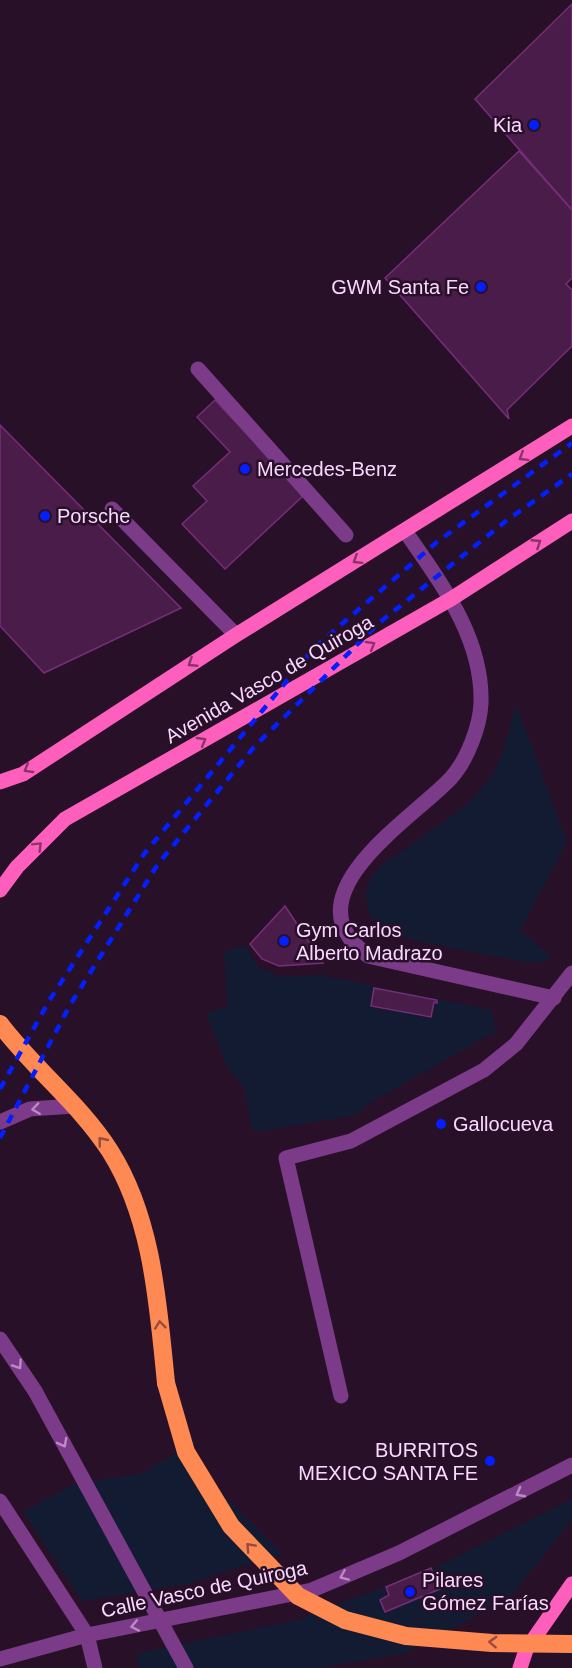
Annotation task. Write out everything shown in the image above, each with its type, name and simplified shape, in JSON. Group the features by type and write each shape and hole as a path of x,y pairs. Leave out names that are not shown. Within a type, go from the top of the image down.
{"highway":[{"path":"0,1024 26,1056 74,1106 110,1150 132,1194 156,1283 166,1383 186,1452 231,1526 298,1596 345,1620 406,1636 492,1642 572,1644"}],"main road":[{"path":"0,782 23,774 236,635 572,426"},
{"name":"Avenida Vasco de Quiroga","path":"0,890 17,867 65,819 451,599 572,521"},
{"path":"520,1668 526,1650 572,1584"}],"street":[{"path":"198,369 346,535"},
{"path":"112,509 236,635"},
{"path":"405,531 451,599 474,654 481,703 470,746 452,777 360,863 344,887 341,913 348,936 368,956 554,998"},
{"path":"341,1396 286,1158 351,1141 484,1070 516,1044 572,974"},
{"path":"0,1122 30,1109 74,1106"},
{"path":"0,1339 35,1391 186,1668"},
{"name":"Calle Vasco de Quiroga","path":"0,1659 87,1635 312,1590 399,1553 572,1465"},
{"path":"0,1501 87,1635 95,1668"}],"shaded area":[{"path":"516,704 567,842 520,931 552,956 540,963 524,962 387,935 374,921 367,905 366,897 370,880 382,865 447,819 485,785 501,757"},
{"path":"245,945 258,967 281,977 320,975 491,1010 496,1031 361,1108 361,1113 253,1132 244,1087 227,1067 206,1013 228,1006 224,952"},
{"path":"179,1451 282,1554 186,1584 82,1601 23,1512 73,1484 142,1473"},
{"path":"572,1499 572,1520 510,1597 406,1653 316,1668 139,1668 137,1653 294,1621 436,1567"}],"building":[{"name":"Kia","path":"572,4 572,210 475,99"},
{"name":"GWM Santa Fe","path":"519,151 572,210 572,278 566,284 572,290 572,346 507,410 509,419 385,278"},
{"name":"Mercedes-Benz","path":"215,400 304,495 225,569 182,524 207,501 193,486 230,452 197,417"},
{"name":"Porsche","path":"0,425 181,608 44,673 0,626"},
{"path":"285,906 323,963 279,966 262,959 250,944"},
{"path":"374,988 437,1000 437,1003 434,1002 431,1017 371,1006"},
{"name":"Pilares Gómez Farías","path":"431,1568 440,1589 385,1612 380,1600 389,1595 386,1587"}],"railway":[{"path":"0,1089 49,1001 144,854 314,648 437,542 572,443"},
{"path":"0,1138 70,1005 158,864 254,747 379,623 506,521 572,474"}],"place":[{"name":"Kia","path":"534,125"},
{"name":"GWM Santa Fe","path":"481,287"},
{"name":"Mercedes-Benz","path":"245,469"},
{"name":"Porsche","path":"45,516"},
{"name":"Gym Carlos Alberto Madrazo","path":"284,941"},
{"name":"Gallocueva","path":"441,1124"},
{"name":"BURRITOS MEXICO SANTA FE","path":"490,1461"},
{"name":"Pilares Gómez Farías","path":"410,1592"}]}
